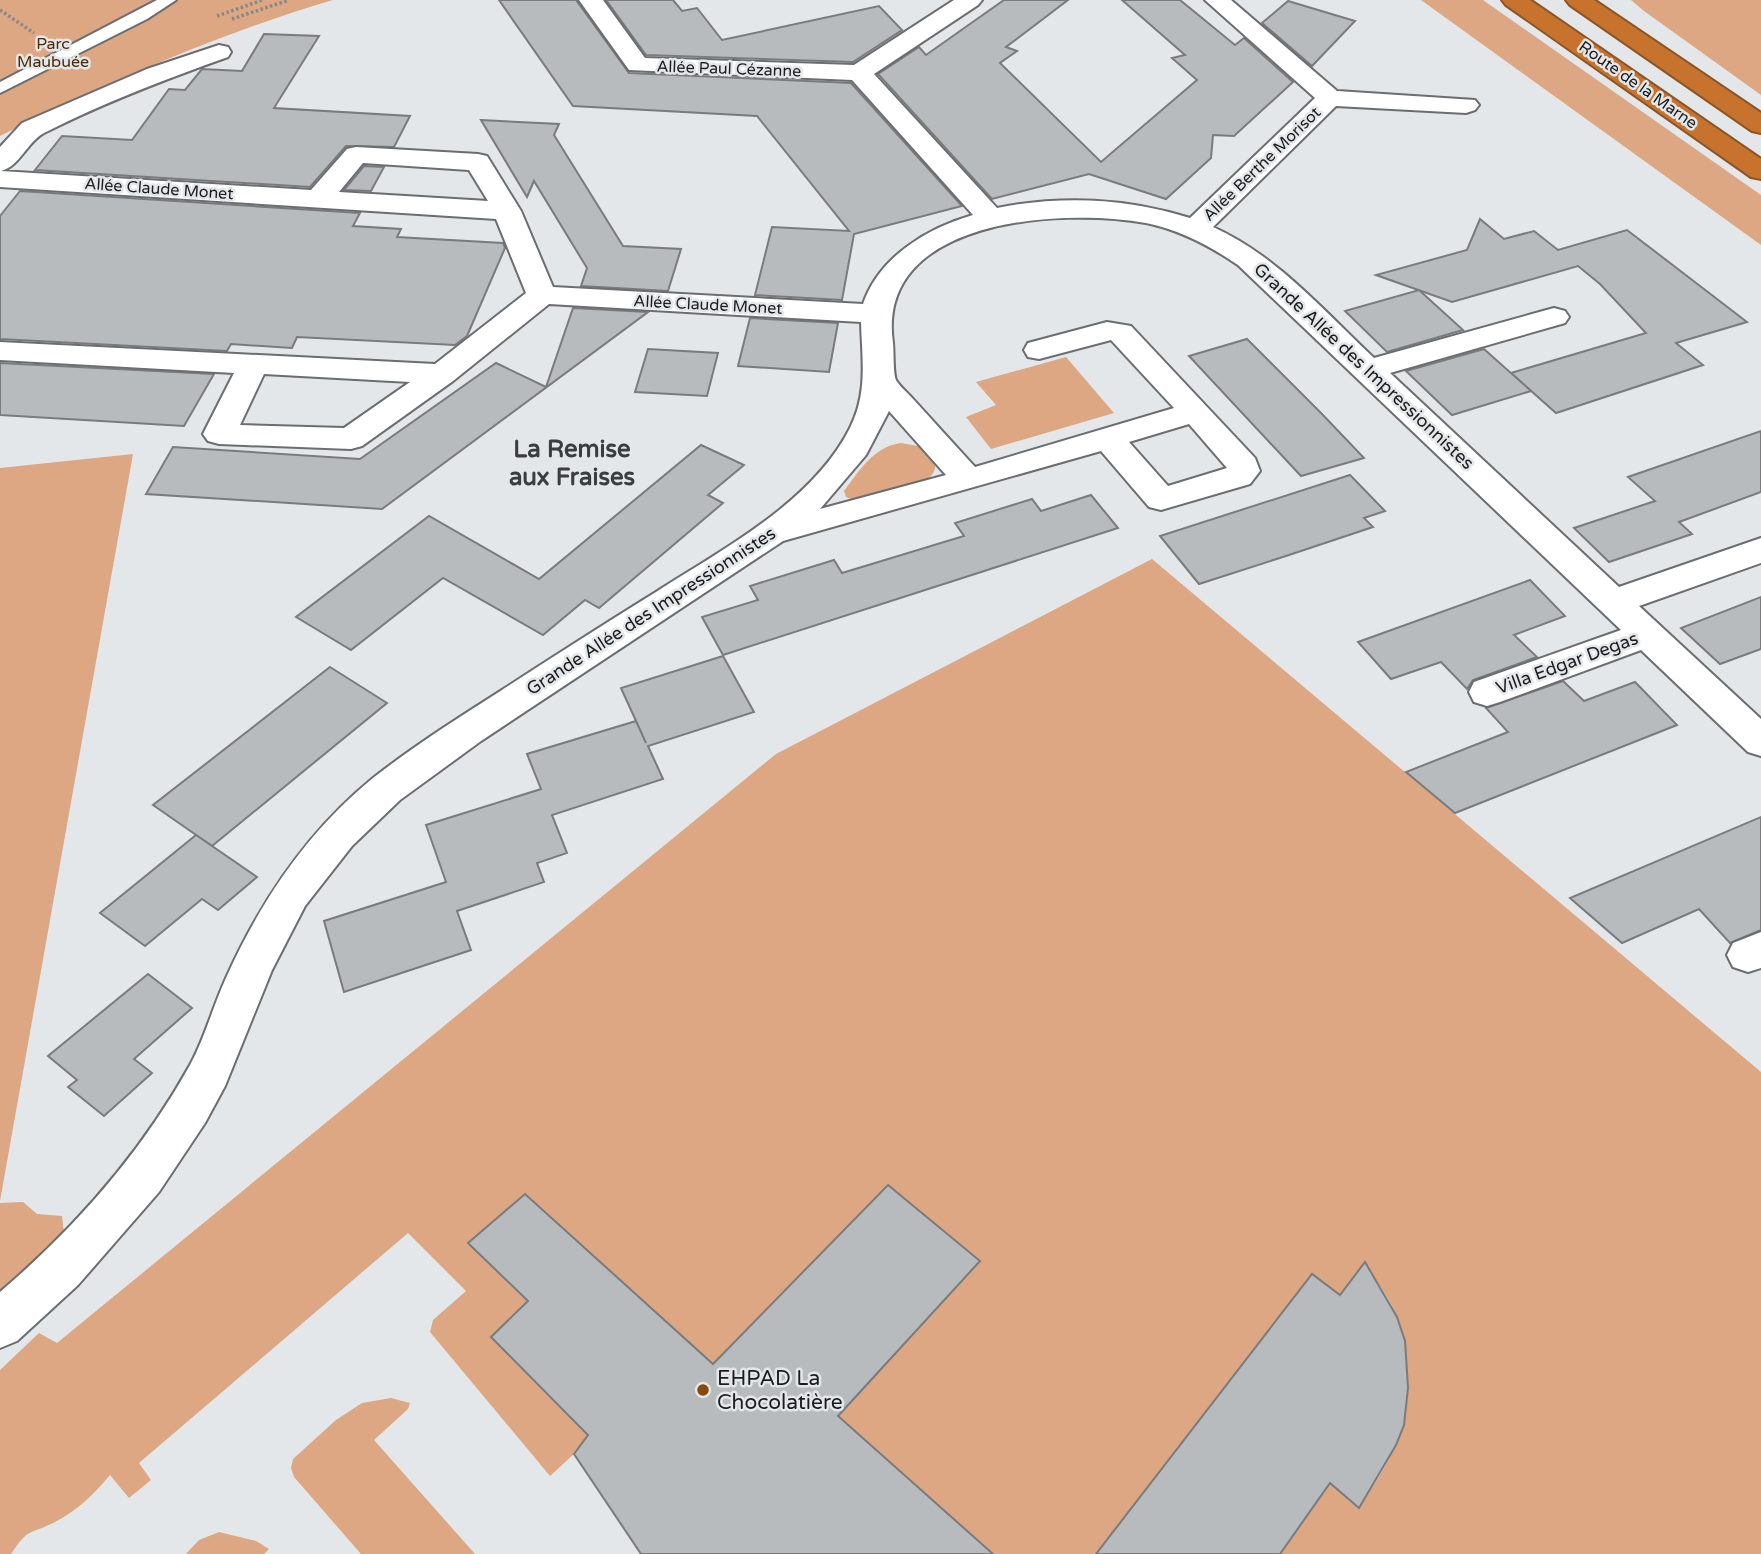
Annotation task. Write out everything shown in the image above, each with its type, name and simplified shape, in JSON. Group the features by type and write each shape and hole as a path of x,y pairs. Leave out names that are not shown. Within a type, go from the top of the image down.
{"highway":[{"name":"Route de la Marne","path":"1514,0 1761,171"},
{"name":"Route de la Marne","path":"1578,0 1761,125"},
{"path":"1618,0 1761,103"}],"street":[{"name":"Allée Paul Cézanne","path":"591,0 638,65 859,73"},
{"path":"970,0 859,73 991,218"},
{"name":"Allée Berthe Morisot","path":"1217,0 1330,98 1466,105"},
{"path":"0,163 31,130 156,74 219,52"},
{"name":"Allée Berthe Morisot","path":"1194,230 1330,98"},
{"path":"253,365 219,434 351,439 442,374 542,295 507,211 478,162 356,155 317,200"},
{"name":"Allée Claude Monet","path":"0,179 507,211"},
{"name":"Grande Allée des Impressionnistes","path":"0,1324 51,1281 85,1247 150,1168 209,1071 263,941 280,911 316,860 348,824 420,762 772,533 821,490 852,452 871,413 880,381 875,314 880,294 893,275 912,256 946,234 991,218 1031,210 1072,208 1146,215 1194,230 1223,243 1261,268 1761,742"},
{"name":"Allée Claude Monet","path":"542,295 875,314"},
{"path":"1370,369 1554,317"},
{"path":"1039,350 1107,331 1120,332 1243,465 1244,471 1238,476 1161,499 1108,439"},
{"path":"0,351 442,374"},
{"path":"880,381 968,480"},
{"path":"772,533 968,480 1195,412"},
{"path":"1613,602 1761,550"},
{"name":"Villa Edgar Degas","path":"1487,692 1647,634"}],"lane":[{"path":"0,88 142,16 168,0"}],"green space":[{"name":"Parc Maubuée","path":"0,0 333,0 290,13 164,60 0,136"},
{"path":"1421,0 1483,0 1761,195 1761,245"},
{"path":"1631,0 1761,0 1761,95 1644,11"},
{"path":"1066,357 1114,413 991,449 966,417 996,405 976,382"},
{"path":"901,443 924,447 935,460 935,470 929,478 924,482 857,501 846,497 844,491 875,454"},
{"path":"133,454 0,1201 0,468"},
{"path":"1152,559 1761,1072 1761,1554 1280,1554 1330,1483 1358,1507 1389,1459 1401,1427 1407,1392 1404,1339 1395,1312 1365,1263 1340,1295 1311,1275 1096,1554 993,1554 838,1416 979,1261 713,1364 524,1194 468,1243 528,1301 491,1337 588,1435 574,1454 550,1476 430,1332 433,1320 466,1291 408,1233 139,1463 151,1480 129,1498 110,1475 71,1513 26,1535 11,1554 0,1554 0,1370 39,1333 57,1343 776,754"},
{"path":"23,1202 37,1214 62,1216 64,1233 0,1290 0,1203"},
{"path":"391,1398 410,1403 408,1409 374,1440 475,1554 361,1554 294,1477 291,1468 293,1459 336,1420 362,1403"},
{"path":"219,1532 256,1541 269,1549 264,1554 186,1554 199,1540"}],"building":[{"path":"499,0 576,0 629,73 851,83 962,206 854,234 842,300 755,295 772,227 849,231 757,116 573,106"},
{"path":"606,0 673,0 682,11 697,8 722,40 879,6 902,30 853,62 646,55"},
{"path":"1004,0 1068,0 1006,47 1017,51 1000,63 1101,162 1197,80 1172,58 1185,55 1122,0 1180,0 1235,45 1244,38 1293,82 1234,136 1213,135 1211,158 1166,199 1089,174 992,199 878,74 919,47 926,55"},
{"path":"1288,1 1355,21 1312,66 1262,23"},
{"path":"264,34 319,36 274,108 410,116 394,147 346,146 310,187 35,170 62,136 132,140 169,89 185,90 202,69 242,71"},
{"path":"481,120 559,124 554,135 623,246 681,249 668,291 581,286 587,268 534,181 527,197"},
{"path":"364,166 384,167 371,191 344,190"},
{"path":"20,191 360,213 353,226 401,229 397,237 503,243 505,248 467,336 455,345 297,337 292,348 231,344 227,351 0,339 0,216"},
{"path":"1480,219 1504,239 1534,231 1558,250 1627,230 1747,322 1676,343 1703,365 1556,413 1511,373 1646,333 1600,284 1578,266 1452,302 1376,275 1467,250"},
{"path":"1419,290 1463,330 1387,352 1345,311"},
{"path":"573,308 648,312 382,509 146,494 173,447 360,459 496,363 546,387"},
{"path":"750,318 838,323 829,372 738,366"},
{"path":"1247,339 1364,458 1301,476 1189,356"},
{"path":"648,349 718,353 707,396 635,392"},
{"path":"1484,349 1531,391 1452,415 1406,371"},
{"path":"0,363 214,374 184,426 0,415"},
{"path":"1761,431 1761,492 1679,522 1692,534 1609,562 1574,528 1655,501 1628,477"},
{"path":"701,445 744,465 708,495 723,503 599,608 585,600 543,635 443,578 351,650 296,617 429,516 539,579"},
{"path":"1350,475 1385,511 1364,518 1373,527 1199,584 1160,536"},
{"path":"1091,495 1118,528 723,655 702,617 758,600 750,586 834,560 842,573 964,536 955,523 1032,499 1041,511"},
{"path":"1530,580 1565,616 1514,635 1537,657 1473,680 1467,689 1441,662 1391,679 1358,642"},
{"path":"1761,597 1761,649 1720,664 1681,628"},
{"path":"723,656 754,712 648,746 663,779 552,815 567,853 537,863 544,882 457,911 471,950 344,992 324,921 446,882 426,825 541,789 527,754 636,721 621,688"},
{"path":"330,667 387,703 212,846 153,805"},
{"path":"1563,681 1584,701 1635,682 1677,725 1455,813 1406,772 1508,732 1486,708"},
{"path":"1761,817 1761,930 1730,943 1699,909 1622,943 1570,898"},
{"path":"196,835 257,877 218,910 202,899 145,946 100,913"},
{"path":"148,974 192,1008 134,1059 152,1073 104,1116 68,1087 77,1080 48,1056"},
{"name":"EHPAD La Chocolatière","path":"888,1185 980,1261 838,1416 993,1554 641,1554 574,1454 588,1435 491,1337 528,1301 468,1243 525,1194 713,1364"},
{"path":"1365,1262 1397,1317 1405,1341 1408,1388 1404,1425 1396,1445 1359,1508 1330,1483 1280,1554 1096,1554 1312,1274 1340,1295"}],"place":[{"name":"EHPAD La Chocolatière","path":"703,1390"}],"district":[{"name":"La Remise aux Fraises","path":"572,463"}]}
